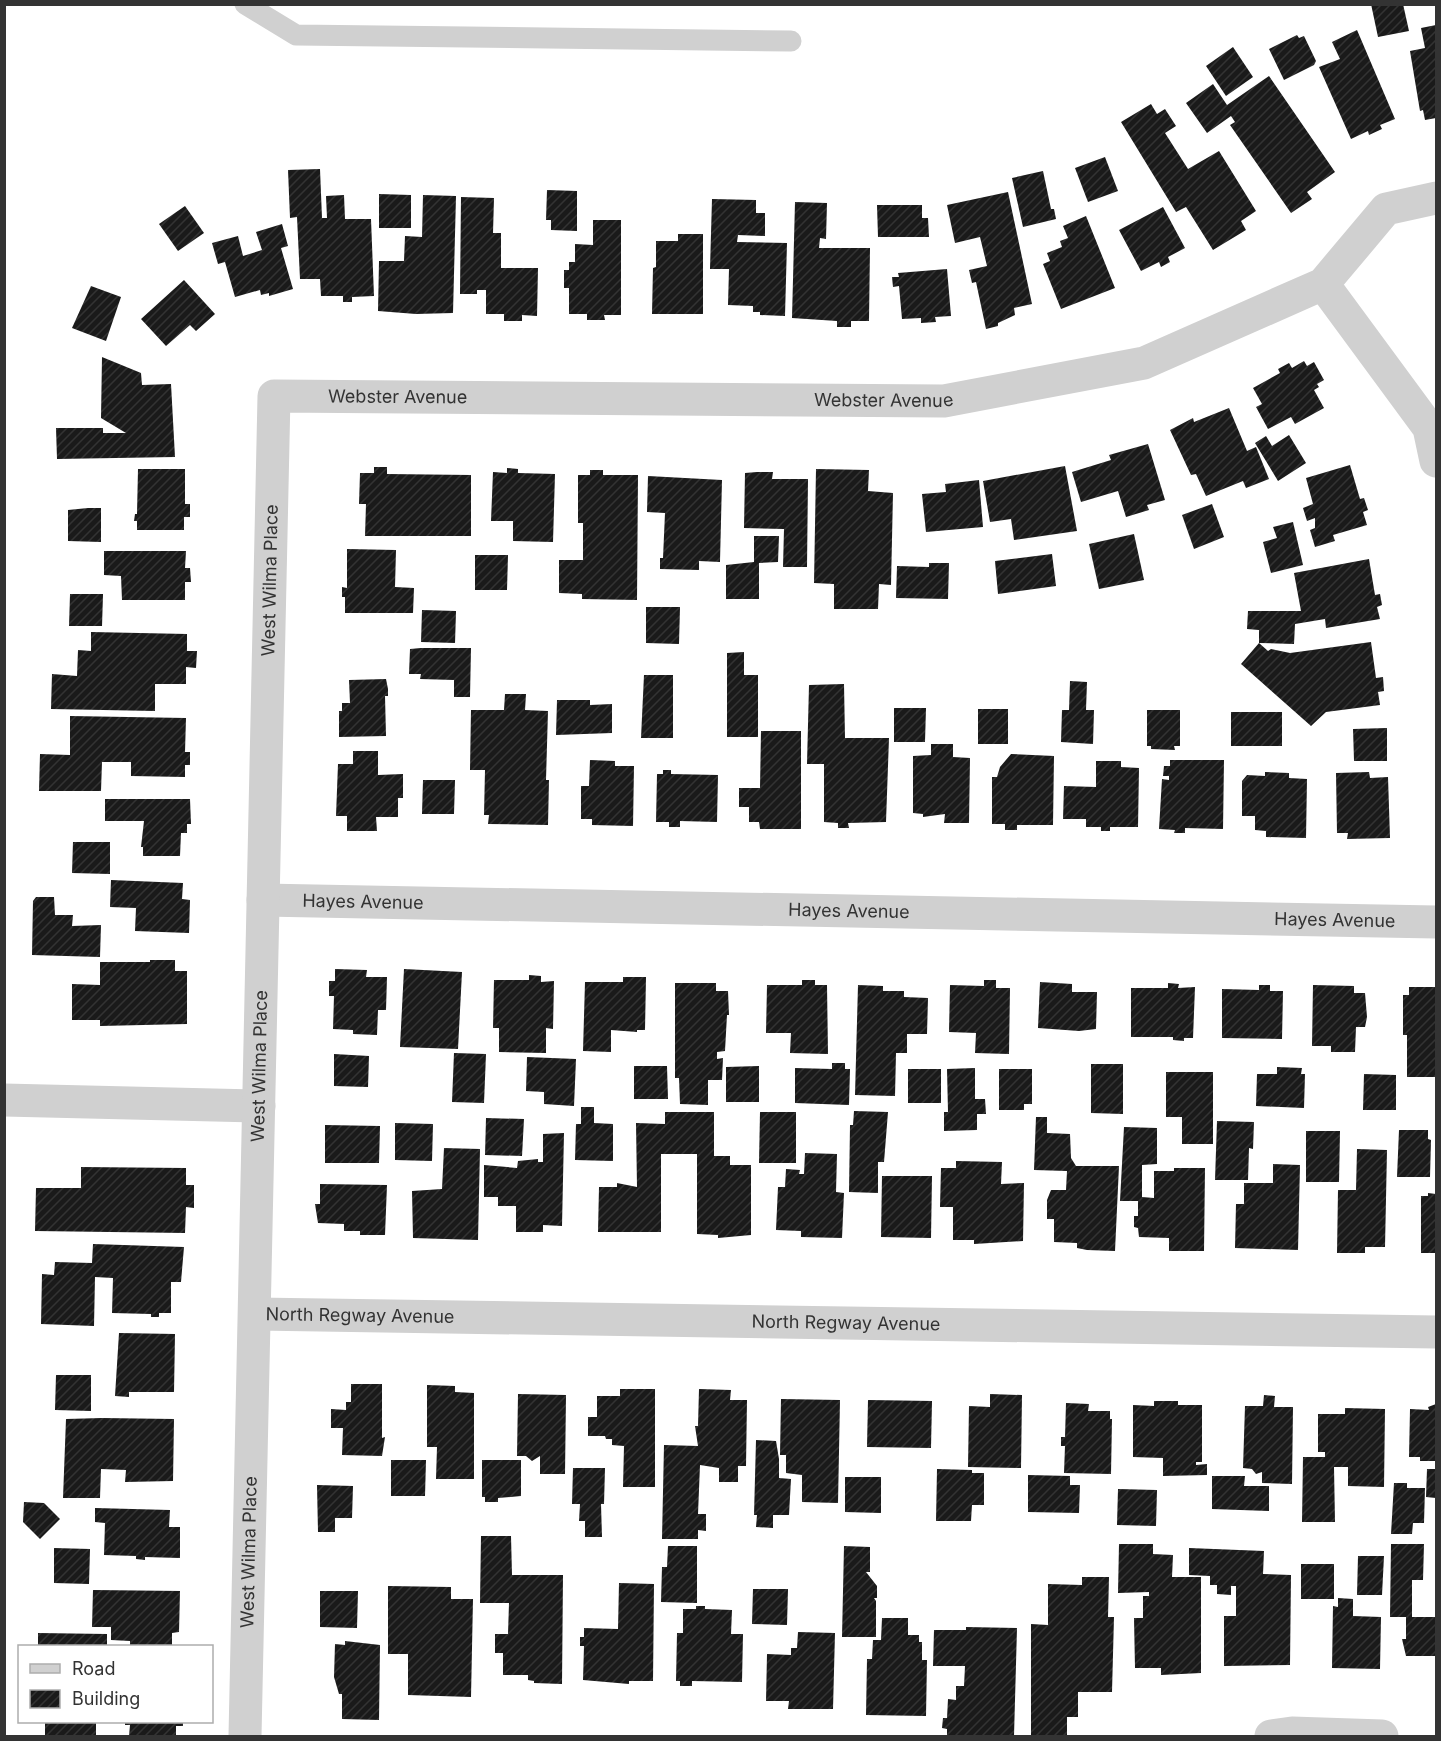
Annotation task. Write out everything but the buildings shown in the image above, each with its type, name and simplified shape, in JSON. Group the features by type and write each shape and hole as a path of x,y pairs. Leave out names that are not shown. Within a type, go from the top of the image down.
{"street":[{"name":"Webster Avenue","path":"274,396 944,401 1143,363 1323,285 1386,209 1437,198"},
{"path":"1323,285 1429,428 1437,461"},
{"name":"West Wilma Place","path":"245,1737 256,1314 274,396"},
{"name":"Hayes Avenue","path":"263,900 1437,922"},
{"path":"4,1100 259,1106"},
{"name":"North Regway Avenue","path":"256,1314 1437,1332"},
{"path":"1271,1737 1292,1733 1382,1737"}],"lane":[{"path":"245,4 296,35 791,41"}]}
